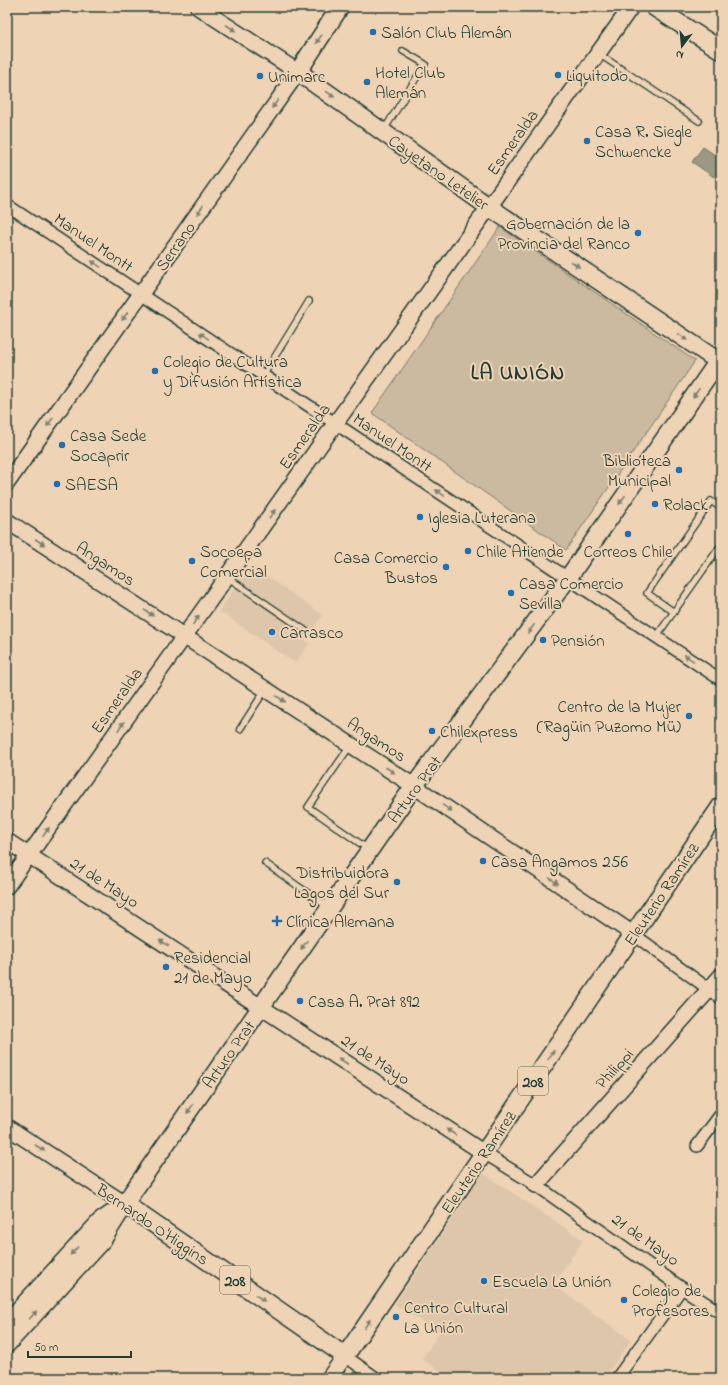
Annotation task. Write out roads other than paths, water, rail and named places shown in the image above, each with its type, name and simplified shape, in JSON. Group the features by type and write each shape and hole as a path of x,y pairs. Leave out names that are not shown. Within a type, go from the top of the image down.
{"main road":[{"name":"Serrano","path":"298,72 340,7"},
{"path":"654,7 721,50"},
{"name":"Cayetano Letelier","path":"298,72 489,207 720,360"},
{"name":"Arturo Prat","path":"7,1344 103,1239 124,1204 414,786 568,578 720,360"},
{"name":"Eleuterio Ramírez","path":"345,1356 721,806"},
{"name":"Arturo Prat","path":"7,1323 100,1222 124,1204"},
{"name":"Bernardo O'Higgins","path":"124,1204 345,1356"}],"street":[{"name":"Cayetano Letelier","path":"198,7 298,72"},
{"name":"Esmeralda","path":"7,886 631,7"},
{"name":"Serrano","path":"7,483 298,72"},
{"name":"Manuel Montt","path":"7,205 721,680"},
{"name":"Angamos","path":"7,521 414,786 633,934 721,998"},
{"name":"21 de Mayo","path":"7,840 484,1153 536,1185 682,1288 721,1313"},
{"name":"Philippi","path":"536,1185 721,976"},
{"path":"697,1146 721,1114"},
{"name":"Bernardo O'Higgins","path":"7,1127 124,1204"},
{"path":"617,1378 682,1288"},
{"name":"Bernardo O'Higgins","path":"345,1356 376,1378"},
{"name":"Eleuterio Ramírez","path":"329,1378 345,1356"}],"lane":[{"path":"383,132 425,64 403,50"},
{"path":"598,54 699,121"},
{"path":"263,376 309,302"},
{"path":"674,612 647,593 711,502 721,508"},
{"path":"656,637 721,546"},
{"path":"227,576 306,630"},
{"path":"240,729 266,689"},
{"path":"350,745 308,807 370,850"},
{"path":"265,863 330,908"}],"place":[{"name":"Salón Club Alemán","path":"373,32"},
{"name":"Liquitodo","path":"558,75"},
{"name":"Unimarc","path":"260,76"},
{"name":"Hotel Club Alemán","path":"367,82"},
{"name":"Casa R. Siegle Schwencke","path":"587,141"},
{"name":"Gobernación de la Provincia del Ranco","path":"638,233"},
{"name":"Colegio de Cultura y Difusión Artística","path":"155,371"},
{"name":"Casa Sede Socaprir","path":"62,445"},
{"name":"Biblioteca Municipal","path":"679,470"},
{"name":"SAESA","path":"57,484"},
{"name":"Rolack","path":"655,504"},
{"name":"Iglesia Luterana","path":"420,517"},
{"name":"Correos Chile","path":"628,534"},
{"name":"Chile Atiende","path":"468,551"},
{"name":"Socoepa Comercial","path":"192,561"},
{"name":"Casa Comercio Bustos","path":"446,567"},
{"name":"Casa Comercio Sevilla","path":"511,593"},
{"name":"Carrasco","path":"272,632"},
{"name":"Pensión","path":"543,640"},
{"name":"Centro de la Mujer (Ragüin Puzomo Mü)","path":"689,716"},
{"name":"Chilexpress","path":"432,731"},
{"name":"Casa Angamos 256","path":"483,861"},
{"name":"Distribuidora Lagos del Sur","path":"397,882"},
{"name":"Clínica Alemana","path":"277,921"},
{"name":"Residencial 21 de Mayo","path":"166,967"},
{"name":"Casa A. Prat 892","path":"300,1001"},
{"name":"Escuela La Unión","path":"484,1281"},
{"name":"Colegio de Profesores","path":"624,1300"},
{"name":"Centro Cultural La Unión","path":"396,1317"}],"district":[{"name":"LA UNIÓN","path":"518,372"}]}
